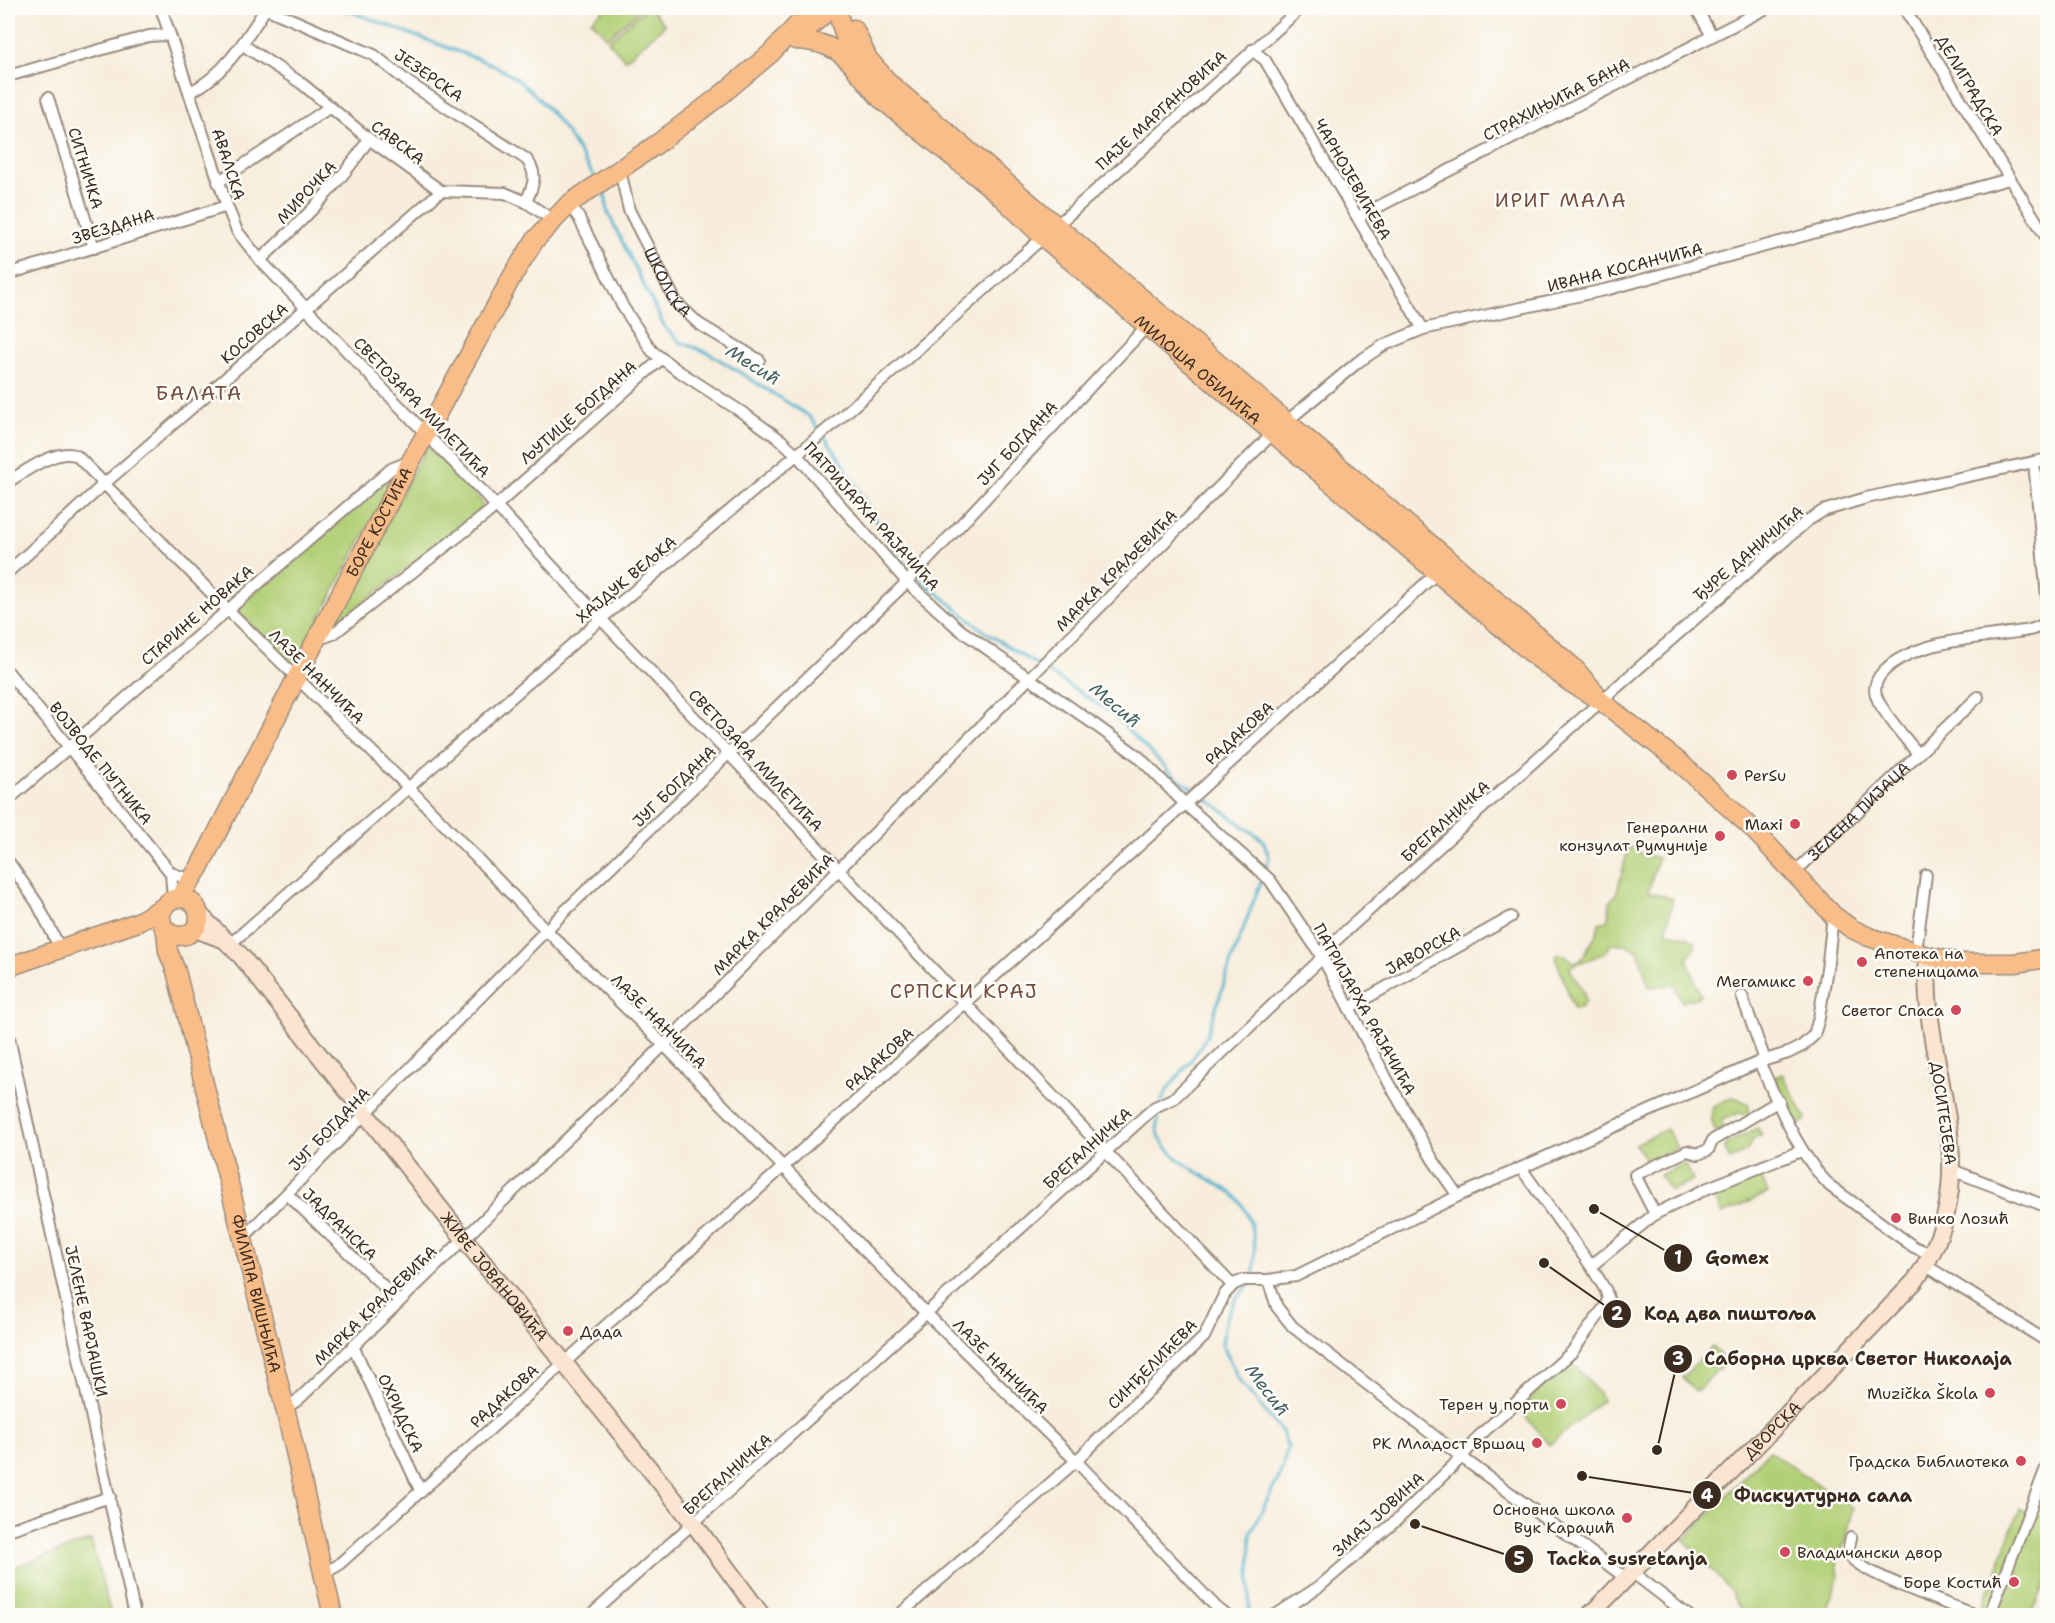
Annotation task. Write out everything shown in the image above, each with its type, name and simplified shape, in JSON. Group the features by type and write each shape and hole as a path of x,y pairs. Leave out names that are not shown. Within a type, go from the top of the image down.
{"main road":[{"path":"615,173 721,95 770,54 813,8"},
{"path":"770,54 795,40 833,8"},
{"name":"МИЛОША ОБИЛИЋА","path":"833,8 855,68 880,98 995,191 1049,230 1444,566 1573,667 1602,701 1678,761"},
{"name":"МИЛОША ОБИЛИЋА","path":"848,8 859,43 877,72 1049,230 1147,327 1281,426"},
{"path":"795,40 811,40 832,47 843,54 855,68"},
{"name":"БОРЕ КОСТИЋА","path":"172,901 194,876 411,460 513,275 536,240 569,204 615,173"},
{"name":"ЗЕЛЕНА ПИЈАЦА","path":"1678,761 1752,828 1833,915 1857,931 1960,963 2015,963 2048,958"},
{"name":"БОРЕ КОСТИЋА","path":"194,876 196,921"},
{"path":"8,967 138,922 172,901 189,900 196,921 176,971"},
{"path":"165,929 161,916 172,901"},
{"path":"138,922 181,936 196,921"},
{"name":"ФИЛИПА ВИШЊИЋА","path":"165,929 168,951 176,971 285,1408 333,1616"}],"street":[{"name":"АВАЛСКА","path":"161,8 226,206 237,231 260,260 306,309"},
{"path":"190,92 206,83 243,45 266,8"},
{"name":"ЈЕЗЕРСКА","path":"266,8 374,55 409,82 526,159 531,164 535,176 526,202"},
{"name":"ПАЈЕ МАРГАНОВИЋА","path":"1049,230 1301,8"},
{"path":"1696,8 1712,36"},
{"name":"СТРАХИЊИЋА БАНА","path":"1358,217 1767,8"},
{"name":"ДЕЛИГРАДСКА","path":"1904,8 2048,240"},
{"path":"8,76 149,36 170,36"},
{"name":"САВСКА","path":"243,45 301,83 369,139 441,191"},
{"name":"ЧАРНОЈЕВИЋЕВА","path":"1252,50 1265,60 1423,329"},
{"name":"СИТНИЧКА","path":"48,98 94,248"},
{"path":"219,182 330,107"},
{"name":"МИРОЧКА","path":"260,260 302,221 340,179 369,139"},
{"name":"ШКОЛСКА","path":"615,173 629,210 676,302 699,324 759,360"},
{"name":"ИВАНА КОСАНЧИЋА","path":"1281,426 1358,362 1384,345 1423,329 1609,289 2009,179"},
{"path":"441,191 505,193 526,202 553,220"},
{"name":"КОСОВСКА","path":"8,572 104,484 441,191"},
{"name":"ПАТРИЈАРХА РАЈАЧИЋА","path":"569,204 579,218 623,307 642,339 661,359 781,440 909,580 959,629 1033,675 1132,752 1189,800 1270,880 1321,955 1388,1082 1458,1196"},
{"name":"ЗВЕЗДАНА","path":"8,274 226,206"},
{"name":"ХАЈДУК ВЕЉКА","path":"226,942 409,788 601,619 831,426 1049,230"},
{"name":"СВЕТОЗАРА МИЛЕТИЋА","path":"306,309 496,505 601,619 1232,1285"},
{"name":"ЈУГ БОГДАНА","path":"243,1238 566,910 922,567 1147,327"},
{"name":"ЉУТИЦЕ БОГДАНА","path":"316,640 333,634 496,505 661,359"},
{"name":"МАРКА КРАЉЕВИЋА","path":"285,1408 298,1400 664,1045 1281,426"},
{"name":"ЛАЗЕ НАНЧИЋА","path":"8,482 43,461 66,453 77,456 227,609 409,788 547,931 664,1045 1227,1616"},
{"name":"ЂУРЕ ДАНИЧИЋА","path":"1602,701 1775,547 1815,516 1841,504 2048,459"},
{"name":"СТАРИНЕ НОВАКА","path":"8,800 391,469 411,460"},
{"path":"2034,462 2048,608"},
{"name":"РАДАКОВА","path":"323,1573 337,1566 422,1492 564,1362 783,1168 1444,566"},
{"name":"ЗЕЛЕНА ПИЈАЦА","path":"1795,872 1918,754 1877,699 1876,682 1885,670 1918,651 1951,642 2033,629 2048,621"},
{"name":"ВОЈВОДЕ ПУТНИКА","path":"8,672 171,873"},
{"path":"1918,754 1978,697"},
{"name":"БРЕГАЛНИЧКА","path":"590,1616 1155,1107 1174,1098 1317,963 1326,949 1602,701"},
{"path":"8,861 37,903 60,948"},
{"path":"172,901 171,873 194,876"},
{"path":"1922,953 1926,875"},
{"path":"1232,1285 1244,1280 1288,1278 1308,1270 1458,1196 1762,1061 1802,1046 1814,1035 1819,1018 1833,915"},
{"name":"ЈАВОРСКА","path":"1349,1008 1511,917"},
{"name":"ЖИВЕ ЈОВАНОВИЋА","path":"196,921 226,942 242,957 465,1240 694,1524 762,1616"},
{"name":"ДОСИТЕЈЕВА","path":"1922,953 1930,1025 1950,1139 1952,1170 1947,1209 1928,1260"},
{"path":"1742,996 1762,1061 1801,1151 1830,1186 1914,1247 1928,1260 2048,1342"},
{"name":"ЈЕЛЕНЕ ВАРЈАШКИ","path":"8,1033 135,1616"},
{"path":"1655,1214 1635,1175 1687,1151 1698,1154 1708,1150 1713,1140 1779,1101"},
{"path":"1521,1168 1592,1266 1655,1214 1708,1188 1801,1151"},
{"path":"1952,1170 2048,1207"},
{"name":"ЈАДРАНСКА","path":"287,1194 399,1301"},
{"name":"ДВОРСКА","path":"1589,1616 1915,1281 1928,1260"},
{"name":"ЗМАЈ ЈОВИНА","path":"1274,1616 1329,1578 1398,1519 1462,1457 1478,1437 1572,1352 1608,1299 1592,1266"},
{"path":"1264,1280 1277,1307 1293,1327 1462,1457 1689,1616"},
{"name":"СИНЂЕЛИЋЕВА","path":"898,1616 1076,1461 1204,1337 1224,1295 1232,1285"},
{"name":"ОХРИДСКА","path":"353,1346 422,1492"},
{"path":"1989,1616 2048,1463"},
{"path":"8,1530 110,1497"},
{"path":"1851,1538 1849,1549 1852,1558 1874,1573 1977,1616"}],"green space":[{"path":"606,8 642,8 607,38 591,20"},
{"path":"646,8 650,8 665,25 625,60 608,41"},
{"path":"426,447 433,449 482,502 482,508 332,628"},
{"path":"392,471 397,472 294,667 238,612 237,608"},
{"path":"1629,846 1638,852 1658,858 1648,892 1673,898 1666,932 1689,938 1695,942 1695,947 1687,959 1701,996 1682,1002 1674,985 1649,987 1638,951 1626,944 1611,944 1604,953 1569,967 1586,1000 1582,1007 1574,1009 1555,956 1557,953 1573,962 1581,960 1597,933 1599,923 1608,921 1610,902 1617,892"},
{"path":"1782,1074 1806,1118 1799,1124 1775,1080 1775,1077"},
{"path":"1733,1097 1748,1105 1747,1115 1739,1113 1722,1120 1722,1129 1715,1131 1711,1118 1713,1106"},
{"path":"1758,1128 1762,1135 1752,1140 1747,1151 1730,1160 1725,1149 1727,1143"},
{"path":"1667,1129 1677,1148 1647,1162 1635,1144"},
{"path":"1684,1164 1693,1180 1671,1191 1659,1175"},
{"path":"1761,1177 1768,1193 1722,1214 1714,1197"},
{"path":"1712,1347 1726,1361 1696,1392 1682,1378"},
{"name":"Терен у порти","path":"1572,1362 1600,1395 1602,1401 1549,1445 1518,1408"},
{"path":"1769,1451 1853,1508 1847,1536 1837,1563 1839,1577 1824,1615 1747,1615 1738,1606 1730,1590 1684,1540"},
{"path":"2047,1475 2047,1581 2030,1615 1979,1616 2020,1509 2029,1511"},
{"path":"91,1540 111,1615 8,1615 8,1569"}],"waterway":[{"name":"Месић","path":"341,8 494,65 522,83 555,117 595,178"},
{"name":"Месић","path":"602,189 608,213 665,328 680,342 709,353 809,416 820,431"},
{"name":"Месић","path":"824,436 896,554 925,583 984,631 1101,706 1172,774 1195,790"},
{"name":"Месић","path":"1200,794 1263,840 1269,857 1265,870"},
{"name":"Месић","path":"1162,1101 1167,1090 1196,1054 1207,1035 1263,876"},
{"name":"Месић","path":"1161,1107 1157,1126 1159,1135 1170,1152 1232,1193 1248,1215 1255,1256 1253,1277"},
{"name":"Месић","path":"1249,1616 1251,1532 1280,1475 1288,1447 1282,1432 1239,1380 1222,1344 1225,1320 1235,1300 1250,1283"}],"place":[{"name":"PerSu","path":"1732,775"},
{"name":"Maxi","path":"1795,824"},
{"name":"Генерални конзулат Румуније","path":"1720,836"},
{"name":"Апотека на степеницама","path":"1862,962"},
{"name":"Мегамикс","path":"1808,981"},
{"name":"Светог Спаса","path":"1956,1010"},
{"name":"Gomex","path":"1594,1209"},
{"name":"Винко Лозић","path":"1896,1218"},
{"name":"Код два пиштоља","path":"1544,1263"},
{"name":"Дада","path":"568,1331"},
{"name":"Muzička Škola","path":"1990,1393"},
{"name":"Терен у порти","path":"1561,1404"},
{"name":"РК Младост Вршац","path":"1537,1443"},
{"name":"Саборна црква Светог Николаја","path":"1657,1450"},
{"name":"Градска Библиотека","path":"2021,1461"},
{"name":"Фискултурна сала","path":"1582,1476"},
{"name":"Основна школа Вук Караџић","path":"1627,1518"},
{"name":"Tacka susretanja","path":"1415,1524"},
{"name":"Владичански двор","path":"1785,1552"},
{"name":"Боре Костић","path":"2014,1582"}],"district":[{"name":"ИРИГ МАЛА","path":"1561,200"},
{"name":"БАЛАТА","path":"199,393"},
{"name":"СРПСКИ КРАЈ","path":"964,991"}]}
